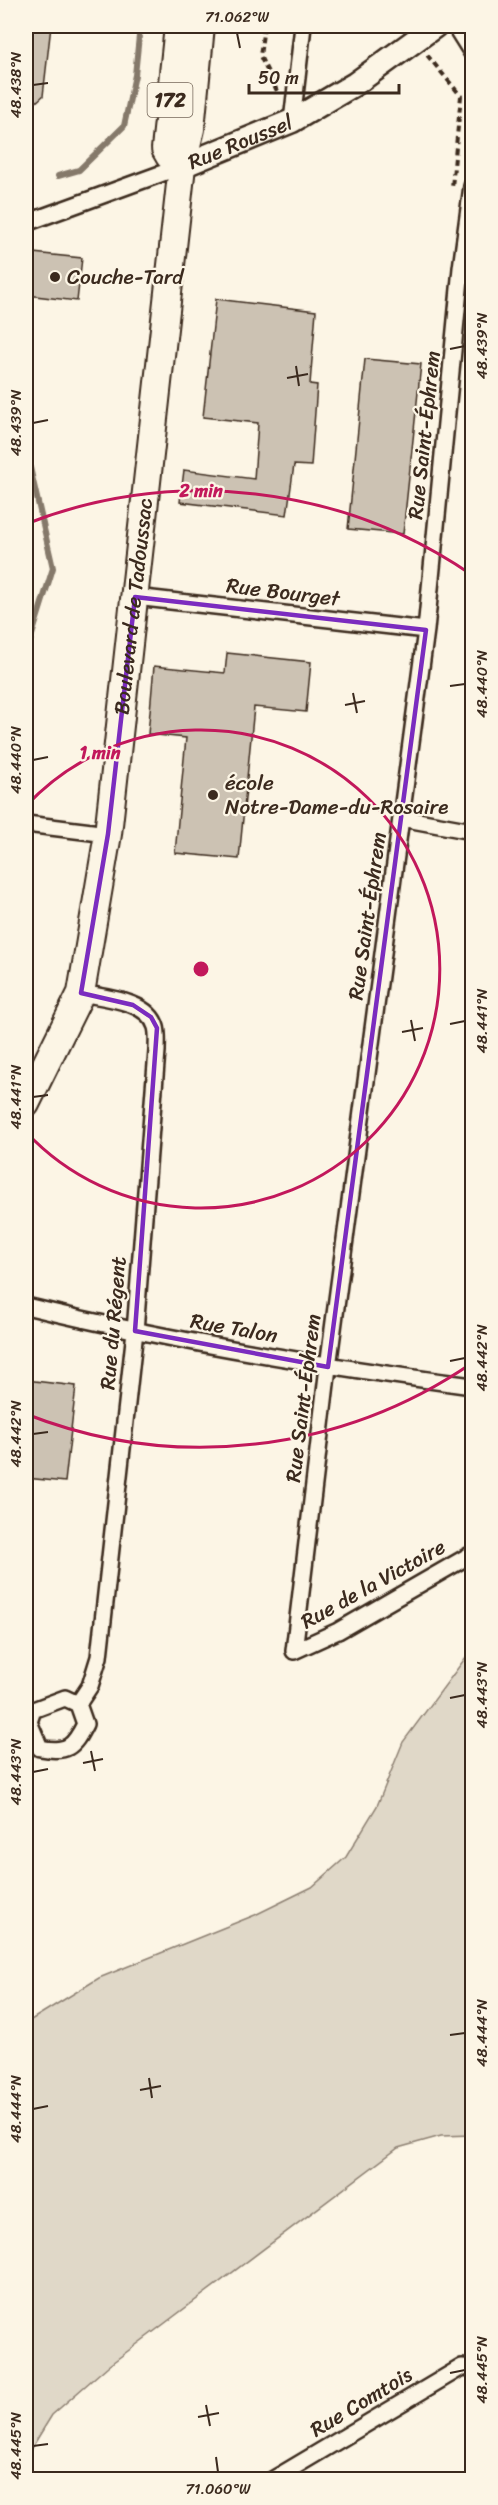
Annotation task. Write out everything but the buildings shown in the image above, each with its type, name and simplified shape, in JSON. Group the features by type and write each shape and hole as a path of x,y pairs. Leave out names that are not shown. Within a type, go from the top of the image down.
{"main road":[{"name":"172","path":"178,26 165,149 169,156 182,166"},
{"name":"Boulevard de Tadoussac","path":"26,1104 81,993 108,834 182,166 191,129 201,26"}],"street":[{"path":"292,121 303,26"},
{"name":"Rue Roussel","path":"26,223 182,166 292,121 355,84 435,26"},
{"path":"455,26 472,53"},
{"name":"Rue Saint-Éphrem","path":"294,1651 328,1367 426,630 467,268 472,186"},
{"name":"Rue Bourget","path":"135,597 426,630"},
{"path":"401,818 472,831"},
{"path":"26,824 108,834"},
{"name":"Rue du Régent","path":"78,1704 90,1686 99,1658 135,1331 157,1051 157,1028 152,1017 133,1005 81,993"},
{"name":"Rue Talon","path":"26,1306 135,1331 328,1367 472,1386"},
{"name":"Rue de la Victoire","path":"294,1651 338,1631 472,1554"},
{"name":"Rue Comtois","path":"272,2480 462,2367 472,2368"}],"path":[{"path":"264,26 260,56 292,121"}],"highlighted area":[{"path":"135,597 426,630 328,1367 135,1331 157,1028 151,1017 133,1005 81,993 108,834"}],"shaded area":[{"path":"472,1649 472,2135 441,2136 398,2148 108,2366 52,2415 26,2457 26,2023 99,1978 255,1915 312,1887 346,1857 377,1806 403,1742"}],"waterway":[{"path":"58,176 79,170 124,126 135,75 140,26"},
{"path":"26,450 53,568 26,654"}],"place":[{"name":"Couche-Tard","path":"55,277"},
{"name":"école Notre-Dame-du-Rosaire","path":"213,795"}]}
